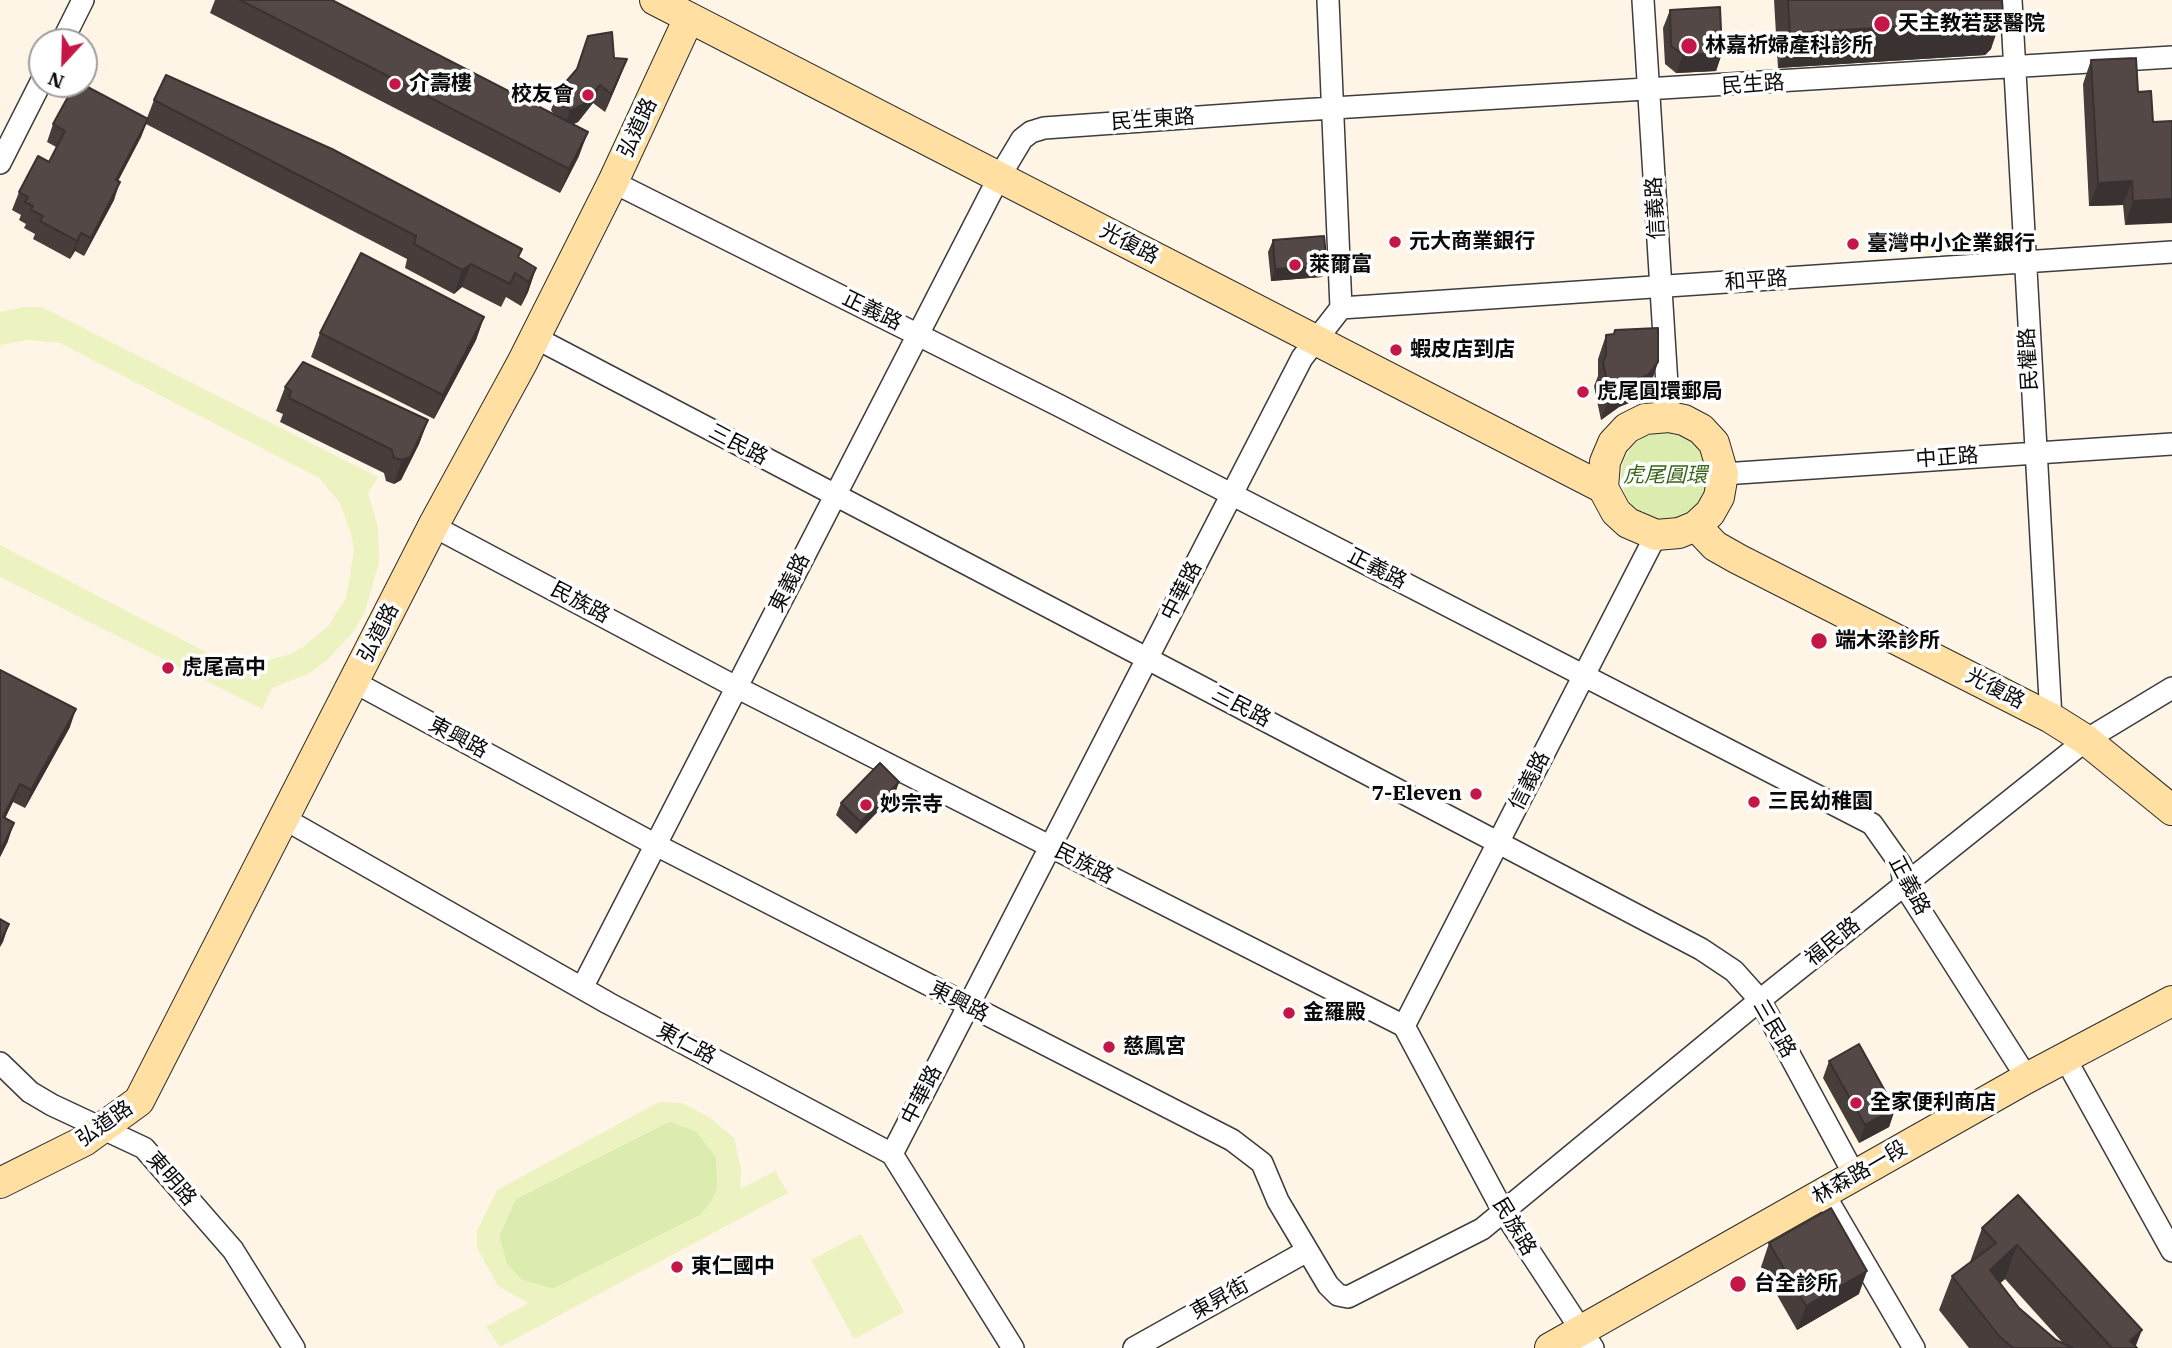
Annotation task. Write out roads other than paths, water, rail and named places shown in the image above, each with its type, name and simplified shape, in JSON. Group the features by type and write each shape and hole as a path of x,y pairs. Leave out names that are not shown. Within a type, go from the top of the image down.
{"street":[{"path":"69,28 83,0"},
{"name":"光復路","path":"655,0 694,9 998,178 1603,488 1616,512 1628,523 1656,535"},
{"path":"1328,0 1340,309"},
{"name":"信義路","path":"1643,0 1669,417"},
{"name":"民權路","path":"2011,0 2051,718"},
{"name":"弘道路","path":"0,1183 105,1127 139,1101 433,526 613,182 694,9"},
{"name":"民生路","path":"1333,108 1649,91 2172,57"},
{"path":"0,163 33,98"},
{"name":"民生東路","path":"998,178 1022,139 1044,128 1333,108"},
{"name":"東義路","path":"582,988 998,178"},
{"name":"正義路","path":"613,182 919,334 1872,824 1901,865 1904,885 2027,1078"},
{"name":"和平路","path":"1340,309 2172,252"},
{"name":"中華路","path":"892,1154 1302,358 1340,309"},
{"name":"三民路","path":"534,337 1702,949 1734,971 1760,1000 1855,1176"},
{"path":"1603,488 1605,462 1613,443 1628,428 1645,419 1669,417 1684,420 1701,429 1714,443 1723,474 1719,497 1710,513 1696,526 1679,533 1656,535"},
{"name":"中正路","path":"1723,474 2172,443"},
{"name":"民族路","path":"433,526 737,687 1404,1026 1503,1211 1586,1340"},
{"name":"光復路","path":"1696,526 1715,546 1738,559 2051,718 2086,740 2172,810"},
{"name":"信義路","path":"1404,1026 1656,535"},
{"name":"東興路","path":"354,681 656,845 1248,1150 1262,1163 1278,1201 1328,1285 1338,1295 1348,1297 1482,1230 1503,1211"},
{"name":"福民路","path":"1503,1211 1760,1000 2086,740 2172,688"},
{"name":"東仁路","path":"283,818 582,988 892,1154 1013,1348"},
{"name":"林森路一段","path":"1550,1348 1586,1340 1855,1176 2027,1078 2172,1001"},
{"path":"2065,1058 2172,1251"},
{"name":"東明路","path":"0,1063 30,1092 52,1105 105,1127 144,1148 233,1250 294,1348"},
{"path":"1824,1194 1914,1348"},
{"name":"東昇街","path":"1134,1348 1307,1251"}],"place":[{"name":"天主教若瑟醫院","path":"1882,24"},
{"name":"林嘉祈婦產科診所","path":"1689,46"},
{"name":"介壽樓","path":"395,84"},
{"name":"校友會","path":"588,95"},
{"name":"元大商業銀行","path":"1395,242"},
{"name":"臺灣中小企業銀行","path":"1853,244"},
{"name":"萊爾富","path":"1295,265"},
{"name":"蝦皮店到店","path":"1396,350"},
{"name":"虎尾圓環郵局","path":"1583,392"},
{"name":"端木梁診所","path":"1819,641"},
{"name":"虎尾高中","path":"168,668"},
{"name":"7-Eleven","path":"1476,794"},
{"name":"三民幼稚園","path":"1754,802"},
{"name":"妙宗寺","path":"866,805"},
{"name":"金羅殿","path":"1289,1013"},
{"name":"慈鳳宮","path":"1109,1047"},
{"name":"全家便利商店","path":"1856,1103"},
{"name":"東仁國中","path":"677,1267"},
{"name":"台全診所","path":"1738,1284"}],"park label":[{"name":"虎尾圓環","path":"1665,476"}]}
